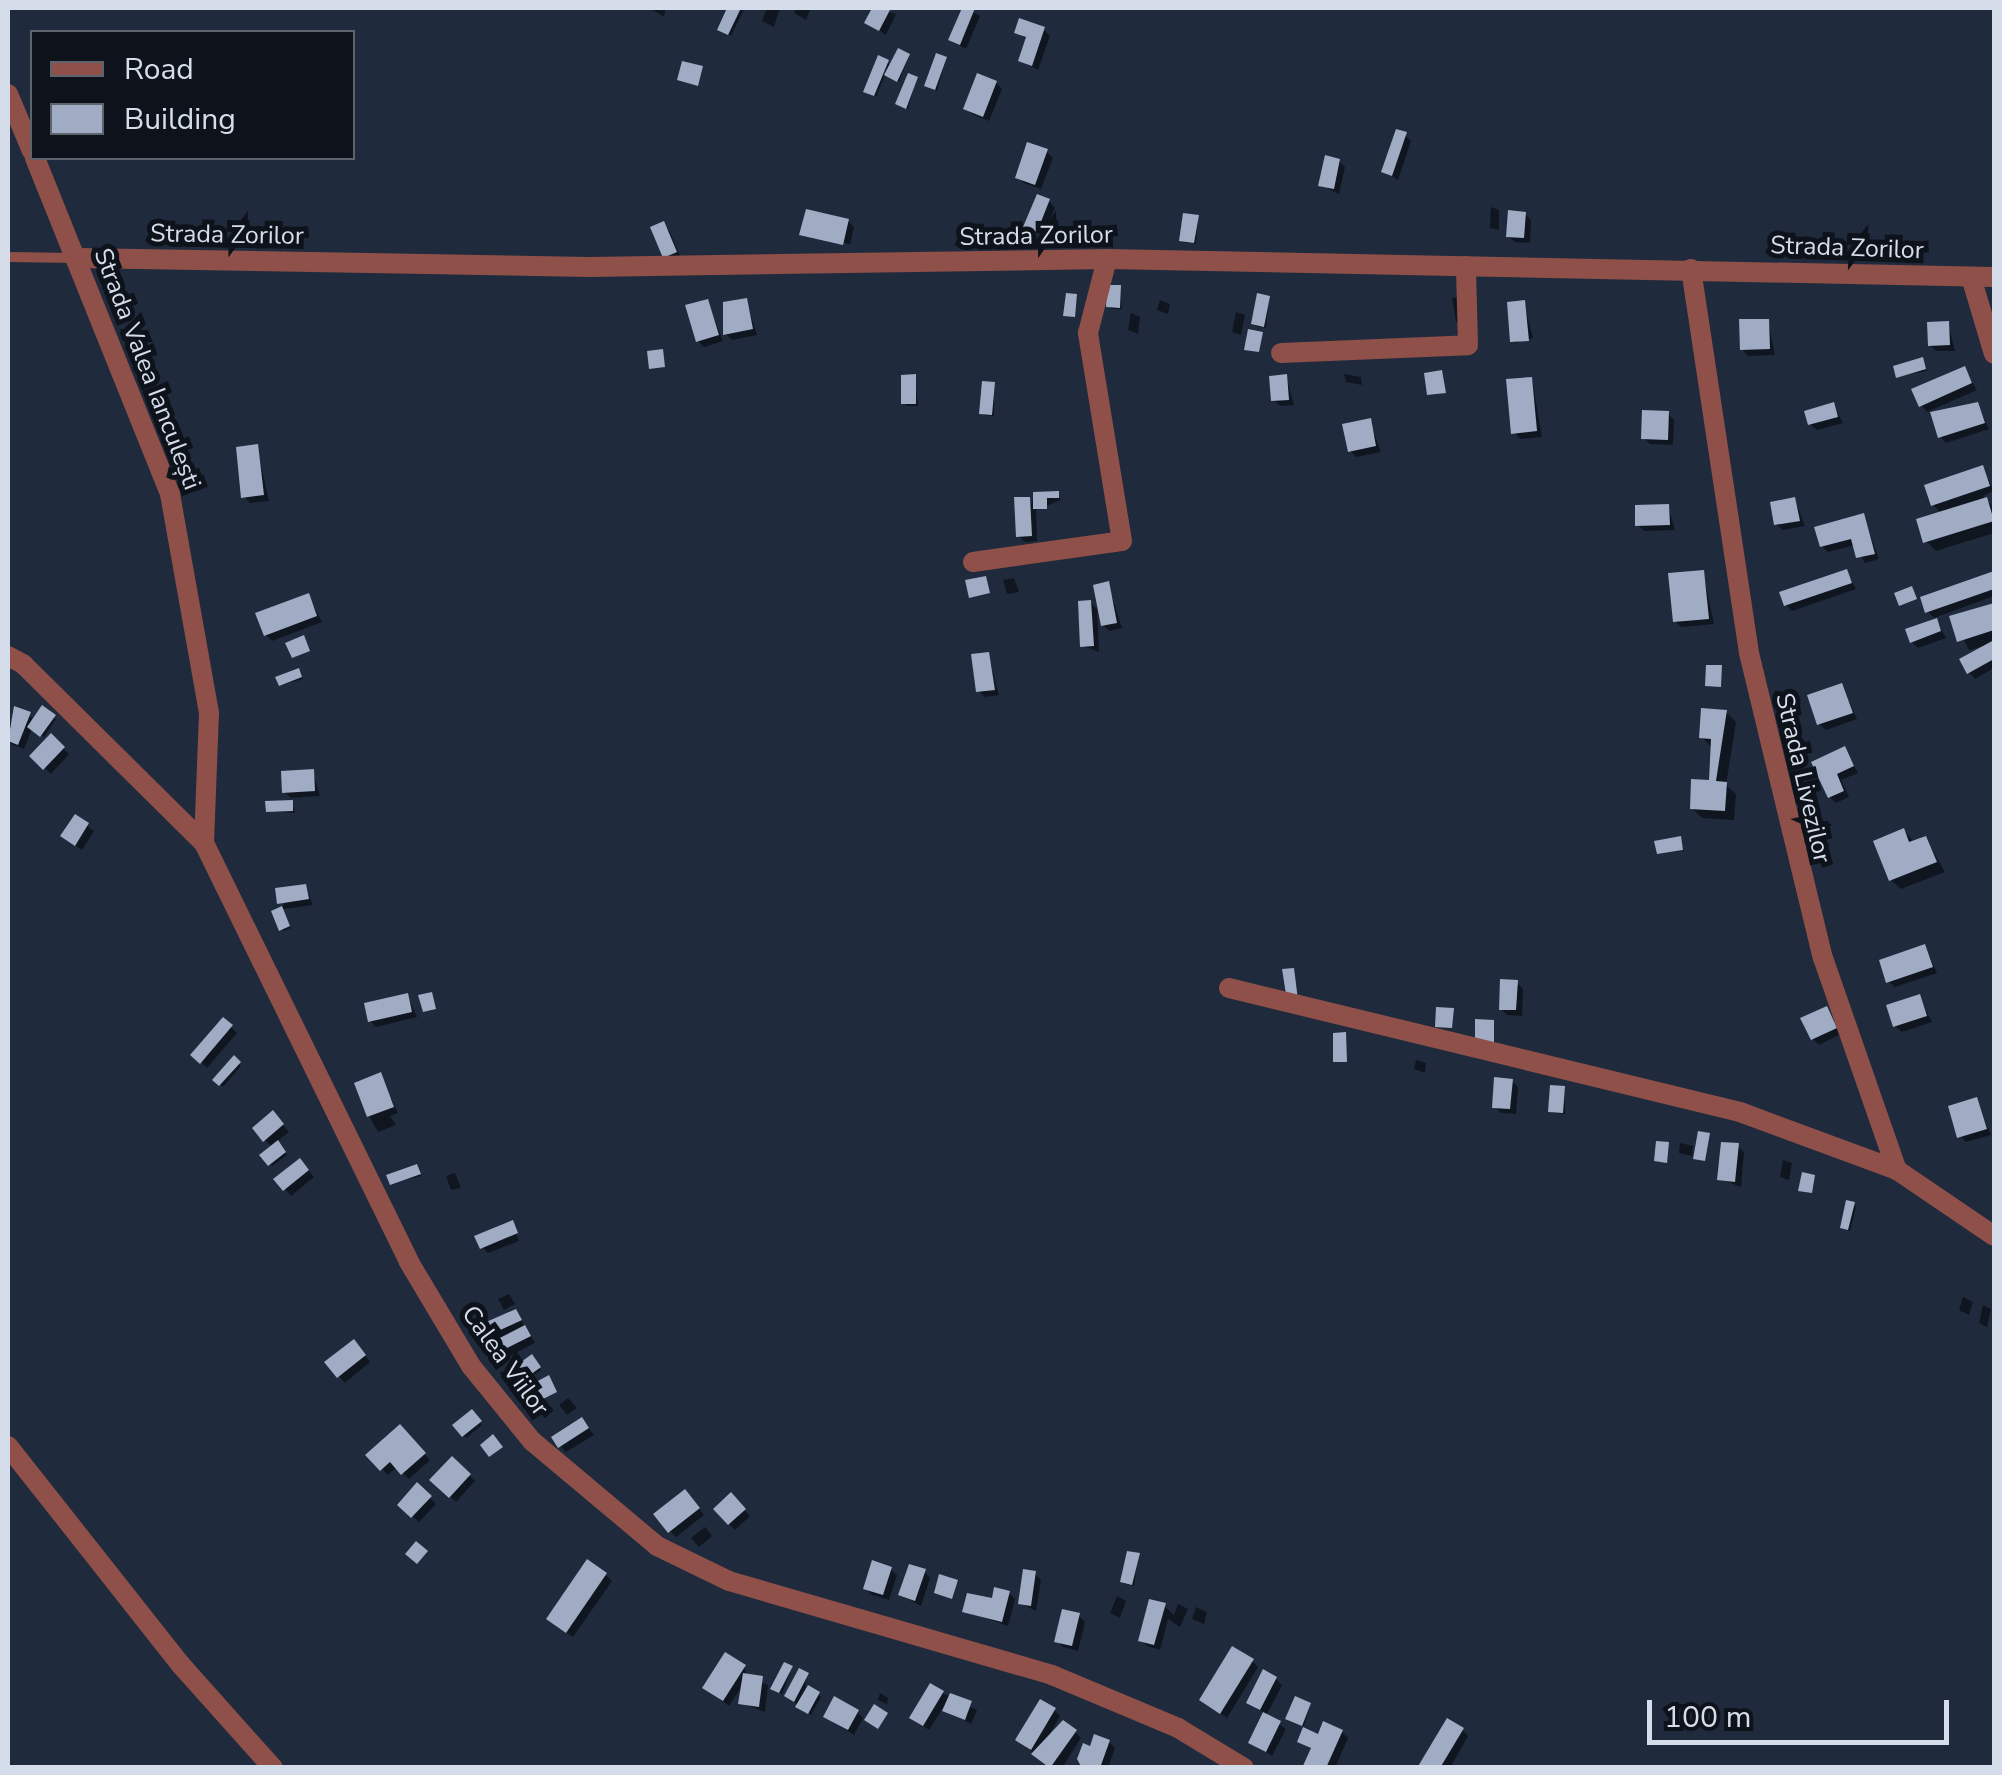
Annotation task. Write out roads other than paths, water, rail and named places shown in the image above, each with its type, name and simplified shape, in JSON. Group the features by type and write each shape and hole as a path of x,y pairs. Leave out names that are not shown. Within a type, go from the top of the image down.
{"street":[{"name":"Strada Valea Ianculești","path":"8,94 30,145"},
{"name":"Strada Valea Ianculești","path":"37,160 79,258 170,494 209,713 204,843"},
{"name":"Strada Zorilor","path":"79,258 588,267 1107,260 1994,277"},
{"path":"973,562 1122,540 1088,333 1107,260"},
{"path":"1281,353 1468,345 1466,266"},
{"name":"Strada Livezilor","path":"1692,269 1749,653 1782,801 1823,958 1898,1170"},
{"path":"1971,277 1994,354"},
{"name":"Calea Viilor","path":"8,656 24,664 204,843 409,1262 471,1366 532,1440 657,1546 728,1581 1052,1675 1178,1728 1244,1768"},
{"path":"1229,988 1740,1112 1898,1170 1994,1236"},
{"path":"1967,1218 1994,1215"},
{"path":"8,1446 181,1664 273,1768"}],"lane":[{"path":"8,257 79,258"}]}
